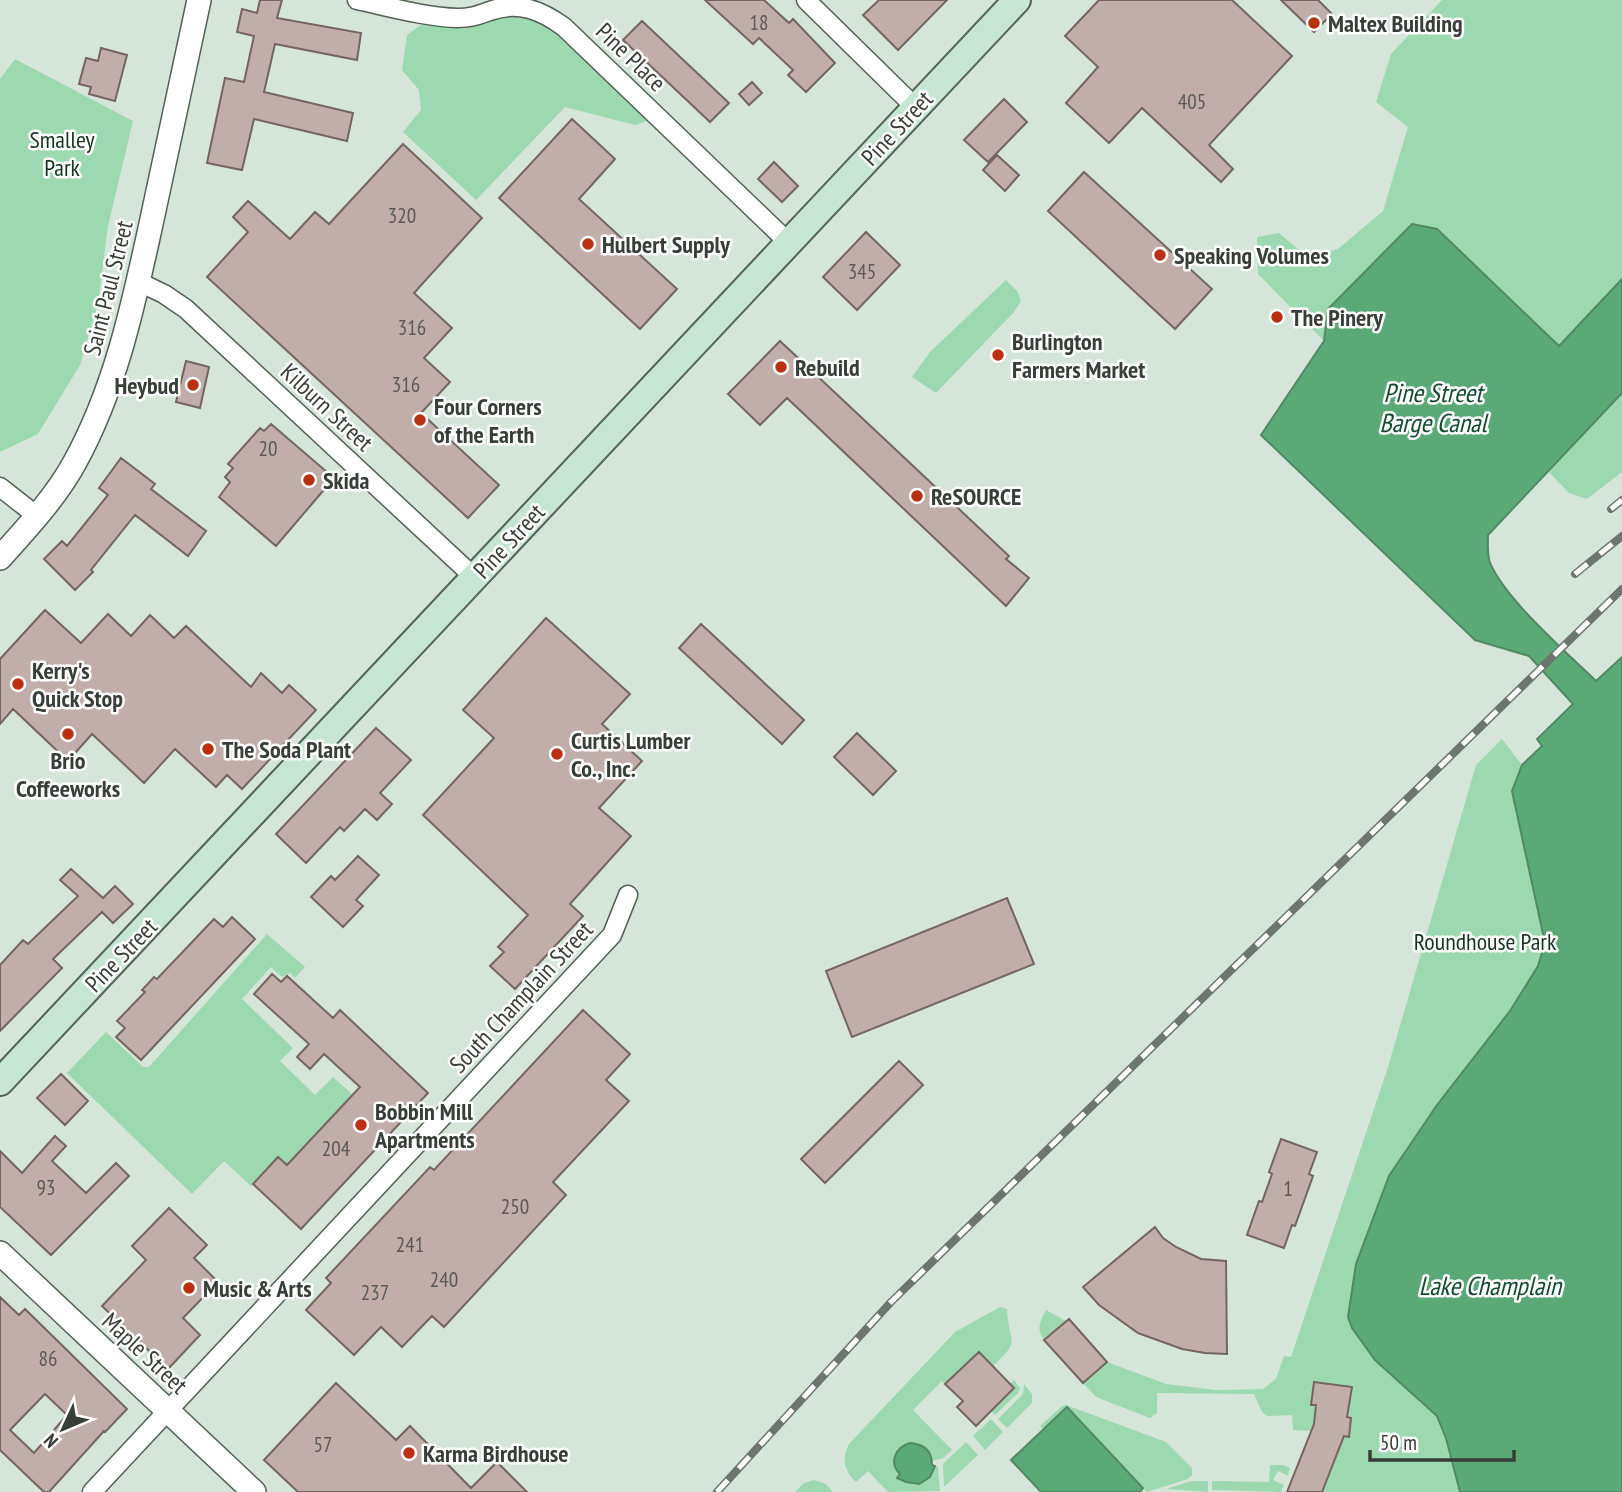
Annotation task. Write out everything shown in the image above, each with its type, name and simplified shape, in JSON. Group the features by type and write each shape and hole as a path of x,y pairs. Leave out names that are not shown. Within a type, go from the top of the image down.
{"main road":[{"name":"Pine Street","path":"0,1082 1017,0"}],"street":[{"name":"Saint Paul Street","path":"0,558 37,516 74,465 105,400 118,364 139,282 199,0"},
{"name":"Pine Place","path":"357,0 456,18 473,18 512,5 532,8 550,16 565,27 789,243"},
{"path":"806,0 916,108"},
{"name":"Kilburn Street","path":"139,282 186,309 474,577"},
{"path":"0,487 37,516"},
{"name":"South Champlain Street","path":"92,1492 612,935 628,895"},
{"name":"Maple Street","path":"0,1253 254,1492"}],"green space":[{"path":"1442,0 1622,0 1622,279 1559,346 1437,229 1328,309 1324,341 1258,274 1257,237 1279,233 1309,258 1338,249 1383,211 1408,127 1376,102 1391,54"},
{"path":"531,14 559,31 647,121 635,125 565,107 476,200 403,132 421,110 419,90 402,70 407,35 422,24 465,29 496,17"},
{"name":"Smalley Park","path":"15,59 133,121 108,226 98,304 80,365 38,434 0,452 0,79"},
{"path":"1006,280 1017,291 1021,301 1014,312 936,393 912,377 930,352"},
{"path":"1622,393 1622,472 1587,499 1569,493 1548,471"},
{"name":"Roundhouse Park","path":"1502,739 1522,765 1512,792 1545,943 1538,966 1510,1011 1437,1105 1418,1401 1437,1416 1446,1438 1460,1492 1322,1492 1339,1449 1340,1435 1349,1436 1351,1418 1347,1417 1352,1387 1314,1383 1312,1405 1316,1405 1313,1431 1293,1430 1292,1415 1267,1416 1262,1412 1254,1394 1157,1393 1157,1413 1150,1418 1096,1397 1083,1383 1107,1362 1166,1384 1216,1390 1263,1389 1276,1379 1284,1356 1291,1357 1388,1067 1476,765"},
{"path":"267,934 305,967 295,978 290,973 282,977 271,967 242,999 293,1048 280,1061 315,1095 333,1077 354,1096 287,1165 278,1157 251,1186 224,1161 192,1194 67,1073 106,1032 143,1067 149,1067"},
{"path":"1000,1307 1007,1309 1012,1340 1008,1350 993,1366 979,1352 945,1384 942,1381 913,1410 952,1450 943,1458 932,1461 930,1454 900,1448 894,1459 933,1471 935,1466 938,1467 940,1491 888,1492 868,1471 856,1482 845,1464 849,1444 955,1332"},
{"path":"1046,1310 1066,1321 1044,1340 1040,1325"},
{"path":"1014,1380 1020,1388 1018,1393 995,1415 991,1411 1014,1388 1010,1384"},
{"path":"1024,1384 1032,1394 1032,1403 1007,1428 998,1419 1023,1394"},
{"path":"1066,1405 1166,1442 1192,1468 1192,1475 1188,1479 1147,1492 1067,1408 1043,1429 1040,1426"},
{"path":"991,1419 1003,1432 985,1450 973,1436"},
{"path":"966,1442 978,1455 944,1487 943,1464"},
{"path":"1270,1465 1290,1468 1288,1476 1278,1471 1273,1480 1284,1485 1281,1492 1212,1490 1212,1481 1269,1482"},
{"path":"814,1480 826,1484 833,1492 795,1492 804,1483"},
{"path":"1192,1481 1208,1481 1208,1492 1166,1489"}],"water":[{"name":"Lake Champlain","path":"1412,224 1437,229 1559,346 1622,279 1622,393 1488,535 1488,557 1509,593 1596,681 1622,657 1622,1492 1460,1492 1446,1438 1437,1416 1375,1360 1352,1328 1348,1317 1356,1264 1389,1176 1437,1105 1510,1011 1538,966 1545,943 1512,791 1522,765 1542,746 1537,739 1573,704 1529,656 1475,640 1261,435 1324,341 1328,309"},
{"path":"1067,1407 1143,1488 1140,1492 1041,1492 1011,1460"},
{"path":"910,1443 926,1449 931,1456 932,1465 935,1466 930,1477 919,1484 897,1478 900,1474 896,1469 895,1456 901,1448"}],"building":[{"path":"260,0 282,0 277,18 361,33 357,60 275,44 264,92 353,113 347,141 254,119 242,170 207,163 225,78 244,82 254,36 237,32 242,9 257,13"},
{"path":"705,0 764,0 789,23 793,19 835,63 806,92 788,75 793,70 759,38 753,44"},
{"path":"879,0 947,0 898,50 863,15"},
{"path":"1099,0 1232,0 1292,56 1209,145 1233,169 1221,182 1142,108 1109,143 1066,103 1098,67 1065,36"},
{"name":"Maltex Building","path":"1281,0 1318,0 1332,14 1314,32"},
{"path":"642,21 729,103 710,122 623,40"},
{"path":"101,48 127,55 115,101 89,94 91,87 79,84 86,58 98,61"},
{"path":"752,82 762,93 749,105 739,94"},
{"path":"1004,99 1027,122 988,162 964,140"},
{"name":"Hulbert Supply","path":"572,119 615,159 579,199 677,289 640,329 499,198"},
{"path":"403,144 482,218 414,293 452,328 424,358 450,382 421,413 499,485 468,518 207,277 248,232 233,217 248,201 290,239 315,212 329,224"},
{"path":"997,155 1019,175 1005,191 983,170"},
{"path":"774,162 798,186 782,202 758,179"},
{"path":"1084,172 1212,289 1175,329 1048,211"},
{"path":"866,232 900,265 857,310 823,277"},
{"path":"780,341 1009,556 1006,559 1029,578 1006,606 787,398 760,425 728,394"},
{"name":"Heybud","path":"186,361 209,367 200,408 176,402"},
{"path":"271,424 334,478 276,546 219,497 230,482 225,477 233,468 228,464 260,428 264,431"},
{"path":"121,458 155,484 151,489 206,531 188,556 135,515 91,570 93,572 75,590 44,559 62,541 67,546 108,495 99,488"},
{"path":"45,610 81,643 108,614 131,636 150,615 174,638 186,626 251,687 261,673 282,693 289,685 316,710 242,789 227,775 216,787 175,749 144,783 92,734 68,761 13,709 0,724 0,659"},
{"name":"Curtis Lumber Co., Inc.","path":"546,618 630,694 602,724 642,761 599,808 631,836 570,904 583,916 515,989 490,966 504,952 498,947 528,915 423,815 494,738 463,710"},
{"path":"701,624 804,720 782,744 679,648"},
{"path":"376,728 411,760 380,793 392,804 377,820 365,809 344,831 340,827 306,863 276,834"},
{"path":"857,733 896,771 873,795 834,757"},
{"path":"358,856 379,875 356,900 363,906 343,927 311,897 331,876 335,880"},
{"path":"71,869 103,898 115,886 133,904 113,923 102,912 53,959 62,968 0,1031 0,965 23,940 28,944 78,896 60,880"},
{"path":"1007,898 1034,964 852,1037 826,971"},
{"path":"232,917 255,939 141,1060 116,1037 125,1028 117,1021 145,992 142,990 154,977 157,979 214,919 223,927"},
{"name":"Bobbin Mill Apartments","path":"272,974 281,982 287,976 333,1018 340,1010 428,1093 301,1229 253,1184 278,1157 287,1165 360,1087 324,1054 310,1069 297,1057 309,1044 254,994"},
{"path":"583,1010 630,1054 606,1080 629,1101 553,1182 566,1195 444,1327 432,1316 402,1347 381,1327 354,1355 306,1310 331,1283 326,1278 430,1167 434,1170"},
{"path":"899,1061 923,1085 825,1183 801,1159"},
{"path":"61,1074 88,1101 65,1125 37,1098"},
{"path":"55,1136 66,1146 52,1161 86,1193 116,1163 129,1176 51,1255 0,1207 0,1151 22,1173"},
{"path":"1281,1139 1317,1152 1309,1174 1313,1176 1284,1248 1247,1235 1272,1174 1269,1172"},
{"name":"Music & Arts","path":"169,1208 207,1245 194,1258 218,1282 183,1318 200,1335 168,1369 102,1306 146,1260 132,1246"},
{"path":"1155,1227 1163,1238 1201,1259 1226,1261 1227,1354 1182,1349 1138,1333 1099,1305 1083,1287"},
{"path":"0,1297 19,1315 25,1309 127,1409 49,1492 44,1492 0,1450","holes":["45,1394 67,1415 34,1453 10,1430"]},
{"path":"1069,1319 1107,1362 1083,1383 1044,1340"},
{"path":"979,1352 1014,1388 976,1426 957,1407 963,1401 945,1384"},
{"path":"1314,1382 1352,1387 1347,1417 1351,1418 1349,1437 1344,1436 1322,1492 1287,1492 1314,1424 1316,1405 1311,1405"},
{"path":"336,1383 396,1440 410,1426 471,1488 497,1462 527,1492 298,1492 264,1460"}],"railway":[{"path":"1611,509 1622,500"},
{"path":"1575,574 1622,536"},
{"path":"717,1492 891,1302 1622,589"}],"place":[{"name":"Maltex Building","path":"1314,23"},
{"name":"Hulbert Supply","path":"588,244"},
{"name":"Speaking Volumes","path":"1160,255"},
{"name":"The Pinery","path":"1277,317"},
{"name":"Burlington Farmers Market","path":"998,355"},
{"name":"Rebuild","path":"781,367"},
{"name":"Heybud","path":"193,385"},
{"name":"Four Corners of the Earth","path":"420,420"},
{"name":"Skida","path":"309,480"},
{"name":"ReSOURCE","path":"917,496"},
{"name":"Kerry's Quick Stop","path":"18,684"},
{"name":"Brio Coffeeworks","path":"68,734"},
{"name":"The Soda Plant","path":"208,749"},
{"name":"Curtis Lumber Co., Inc.","path":"557,754"},
{"name":"Bobbin Mill Apartments","path":"361,1125"},
{"name":"Music & Arts","path":"189,1288"},
{"name":"Karma Birdhouse","path":"409,1453"}],"water label":[{"name":"Pine Street Barge Canal","path":"1433,407"}]}
